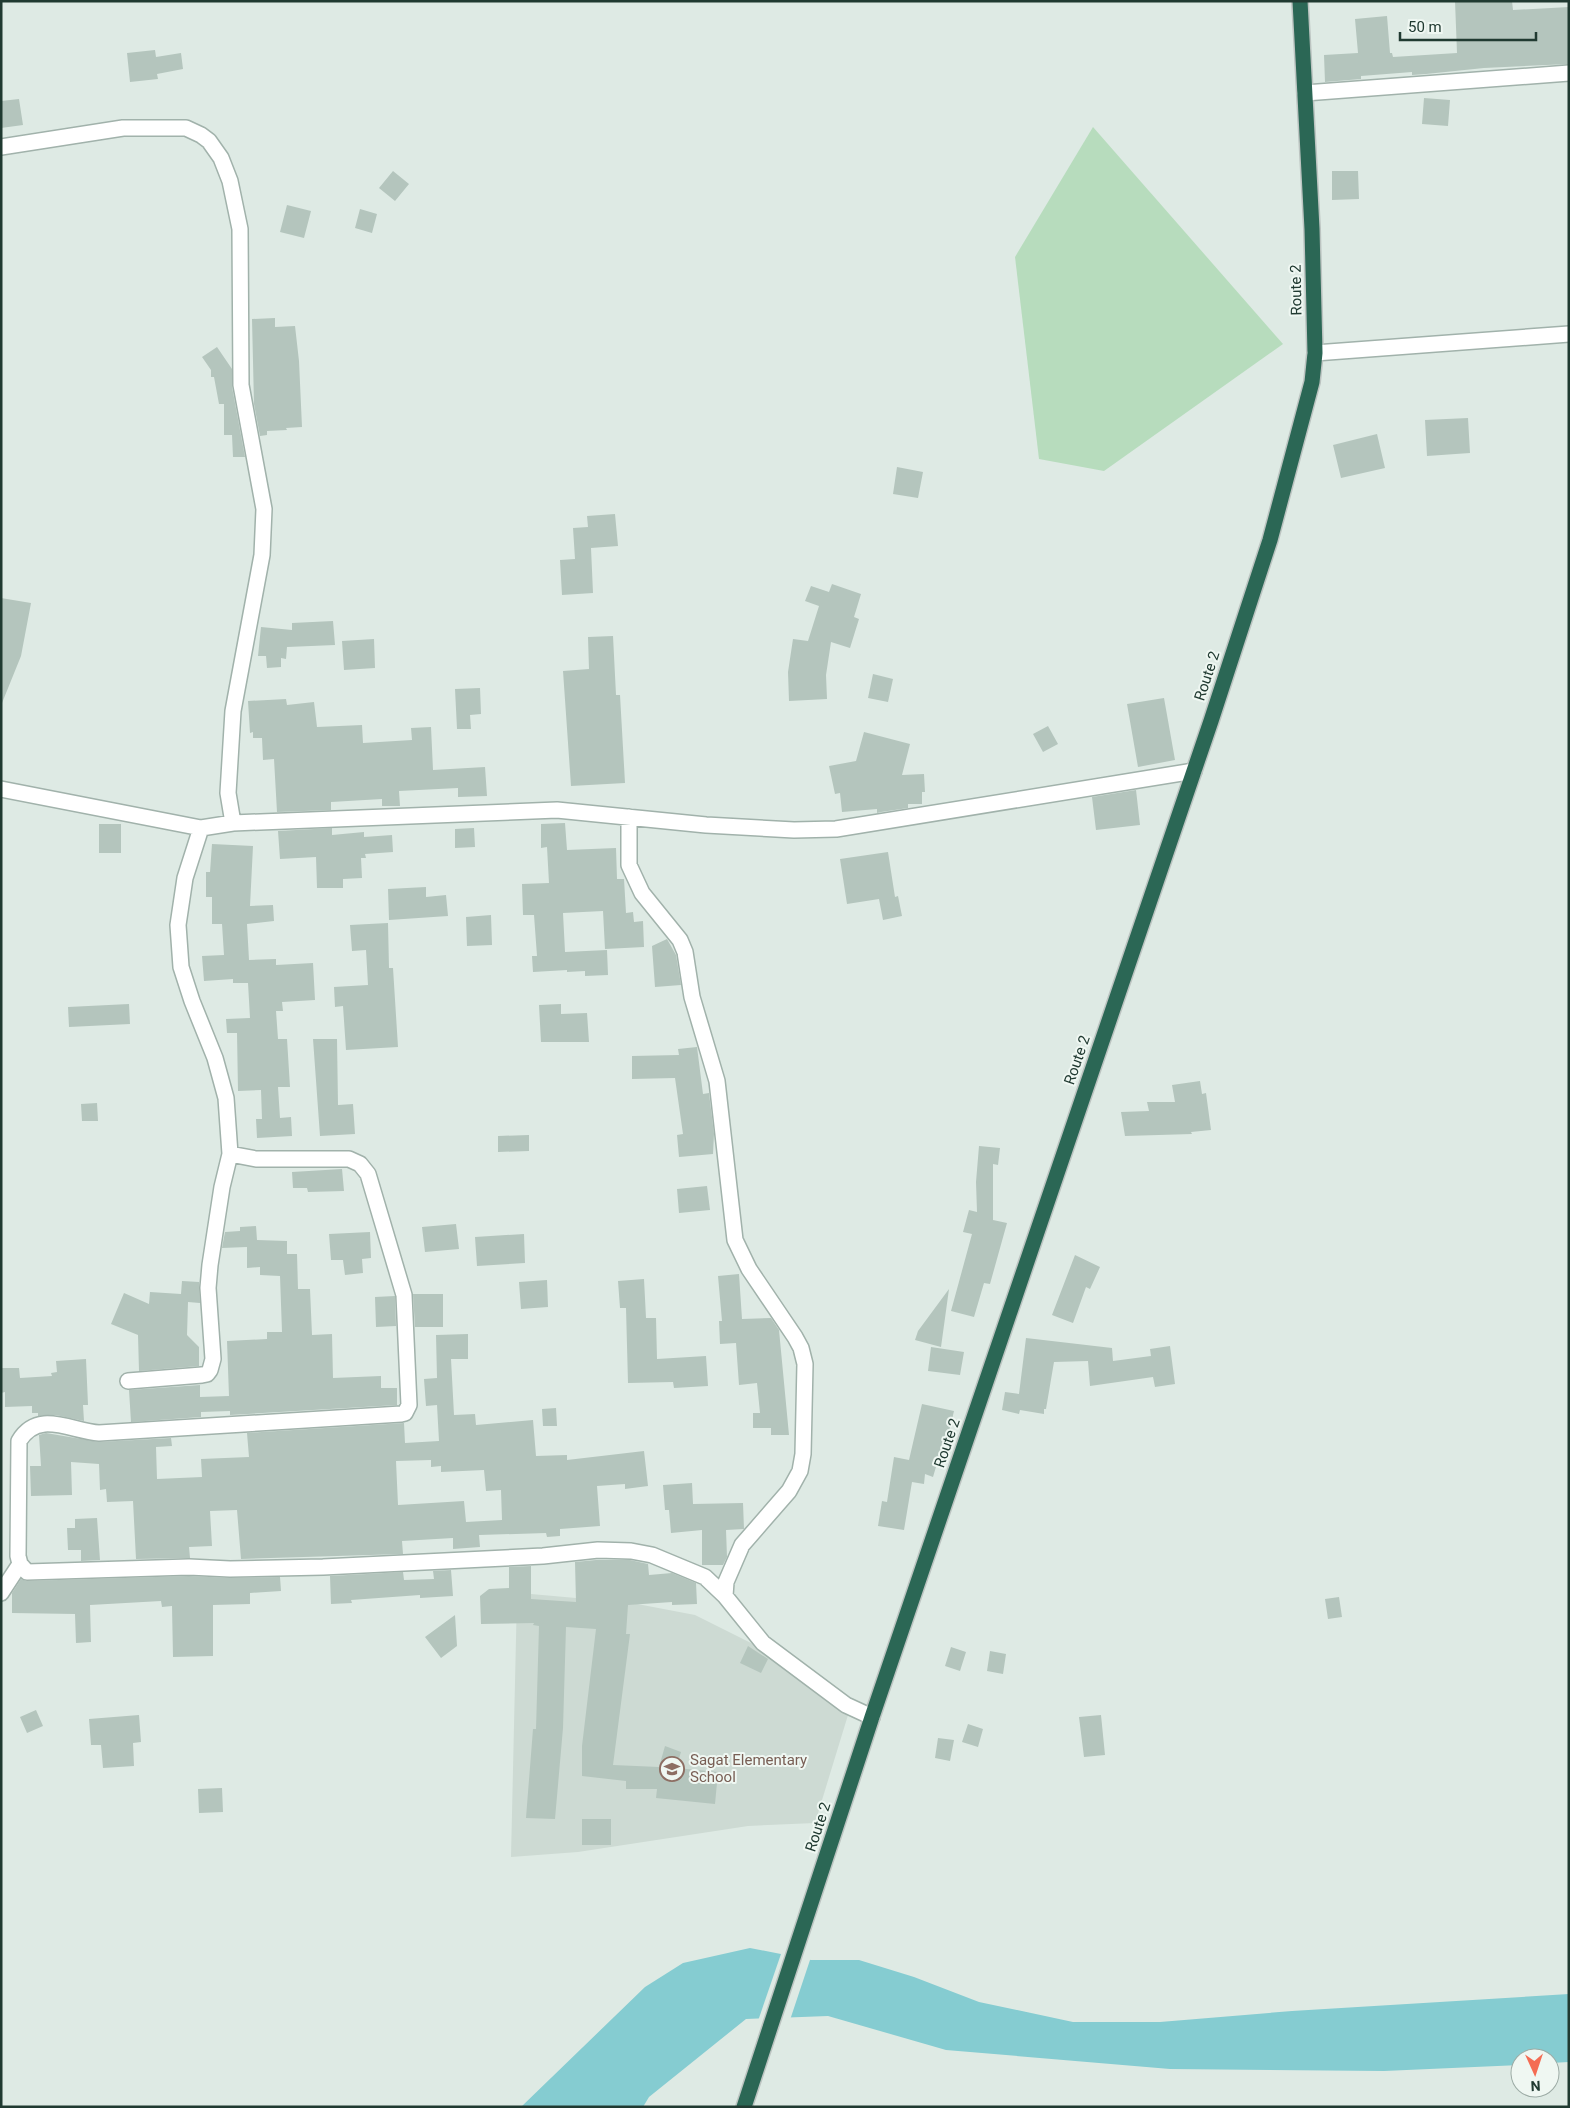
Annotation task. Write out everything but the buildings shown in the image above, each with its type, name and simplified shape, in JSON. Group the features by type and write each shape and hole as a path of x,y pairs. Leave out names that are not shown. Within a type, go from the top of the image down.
{"highway":[{"name":"Route 2","path":"744,2107 802,1937 872,1717 1194,771 1270,540 1312,382 1315,353 1312,228 1300,1"}],"street":[{"path":"1305,93 1569,73"},
{"path":"1,147 123,128 186,128 209,142 222,158 230,181 240,230 241,385 264,509 262,555 233,710 228,793 233,823"},
{"path":"1315,353 1569,334"},
{"path":"1,790 201,828 233,823 557,810 706,826 794,830 836,829 1194,771"},
{"path":"629,817 629,865 642,893 680,940 692,997 717,1081 735,1240 749,1270 795,1337 801,1348 804,1364 803,1454 800,1471 789,1491 742,1545 726,1582 725,1596"},
{"path":"128,1381 202,1375 210,1370 213,1359 208,1288 222,1187 230,1154 226,1098 215,1058 192,1001 181,967 178,925 185,878 201,828"},
{"path":"230,1154 256,1159 348,1159 356,1161 365,1170 378,1202 404,1295 409,1405 406,1411 395,1415 117,1432 84,1432 62,1424 47,1424 29,1428 24,1432 19,1441 18,1556 20,1564 30,1574 189,1567 268,1569 543,1556 598,1550 631,1551 652,1555 705,1577 725,1596 764,1644 846,1705 872,1717"},
{"path":"1,1593 20,1564"}],"shaded area":[{"name":"Sagat Elementary School","path":"531,1594 632,1603 695,1615 761,1648 806,1679 848,1715 815,1823 748,1826 578,1852 511,1857 517,1595"}],"green space":[{"path":"1093,127 1283,344 1104,471 1039,459 1015,257"}],"water":[{"path":"750,1948 811,1960 859,1960 914,1977 979,2002 1073,2022 1160,2022 1292,2011 1569,1994 1569,2062 1560,2062 1560,2048 1510,2048 1510,2065 1384,2071 1170,2069 946,2050 828,2016 746,2019 649,2097 643,2107 521,2107 645,1987 683,1963"}],"pier":[{"path":"782,1951 811,1957 790,2020 758,2021"}],"place":[{"name":"Sagat Elementary School","path":"672,1769"}]}
